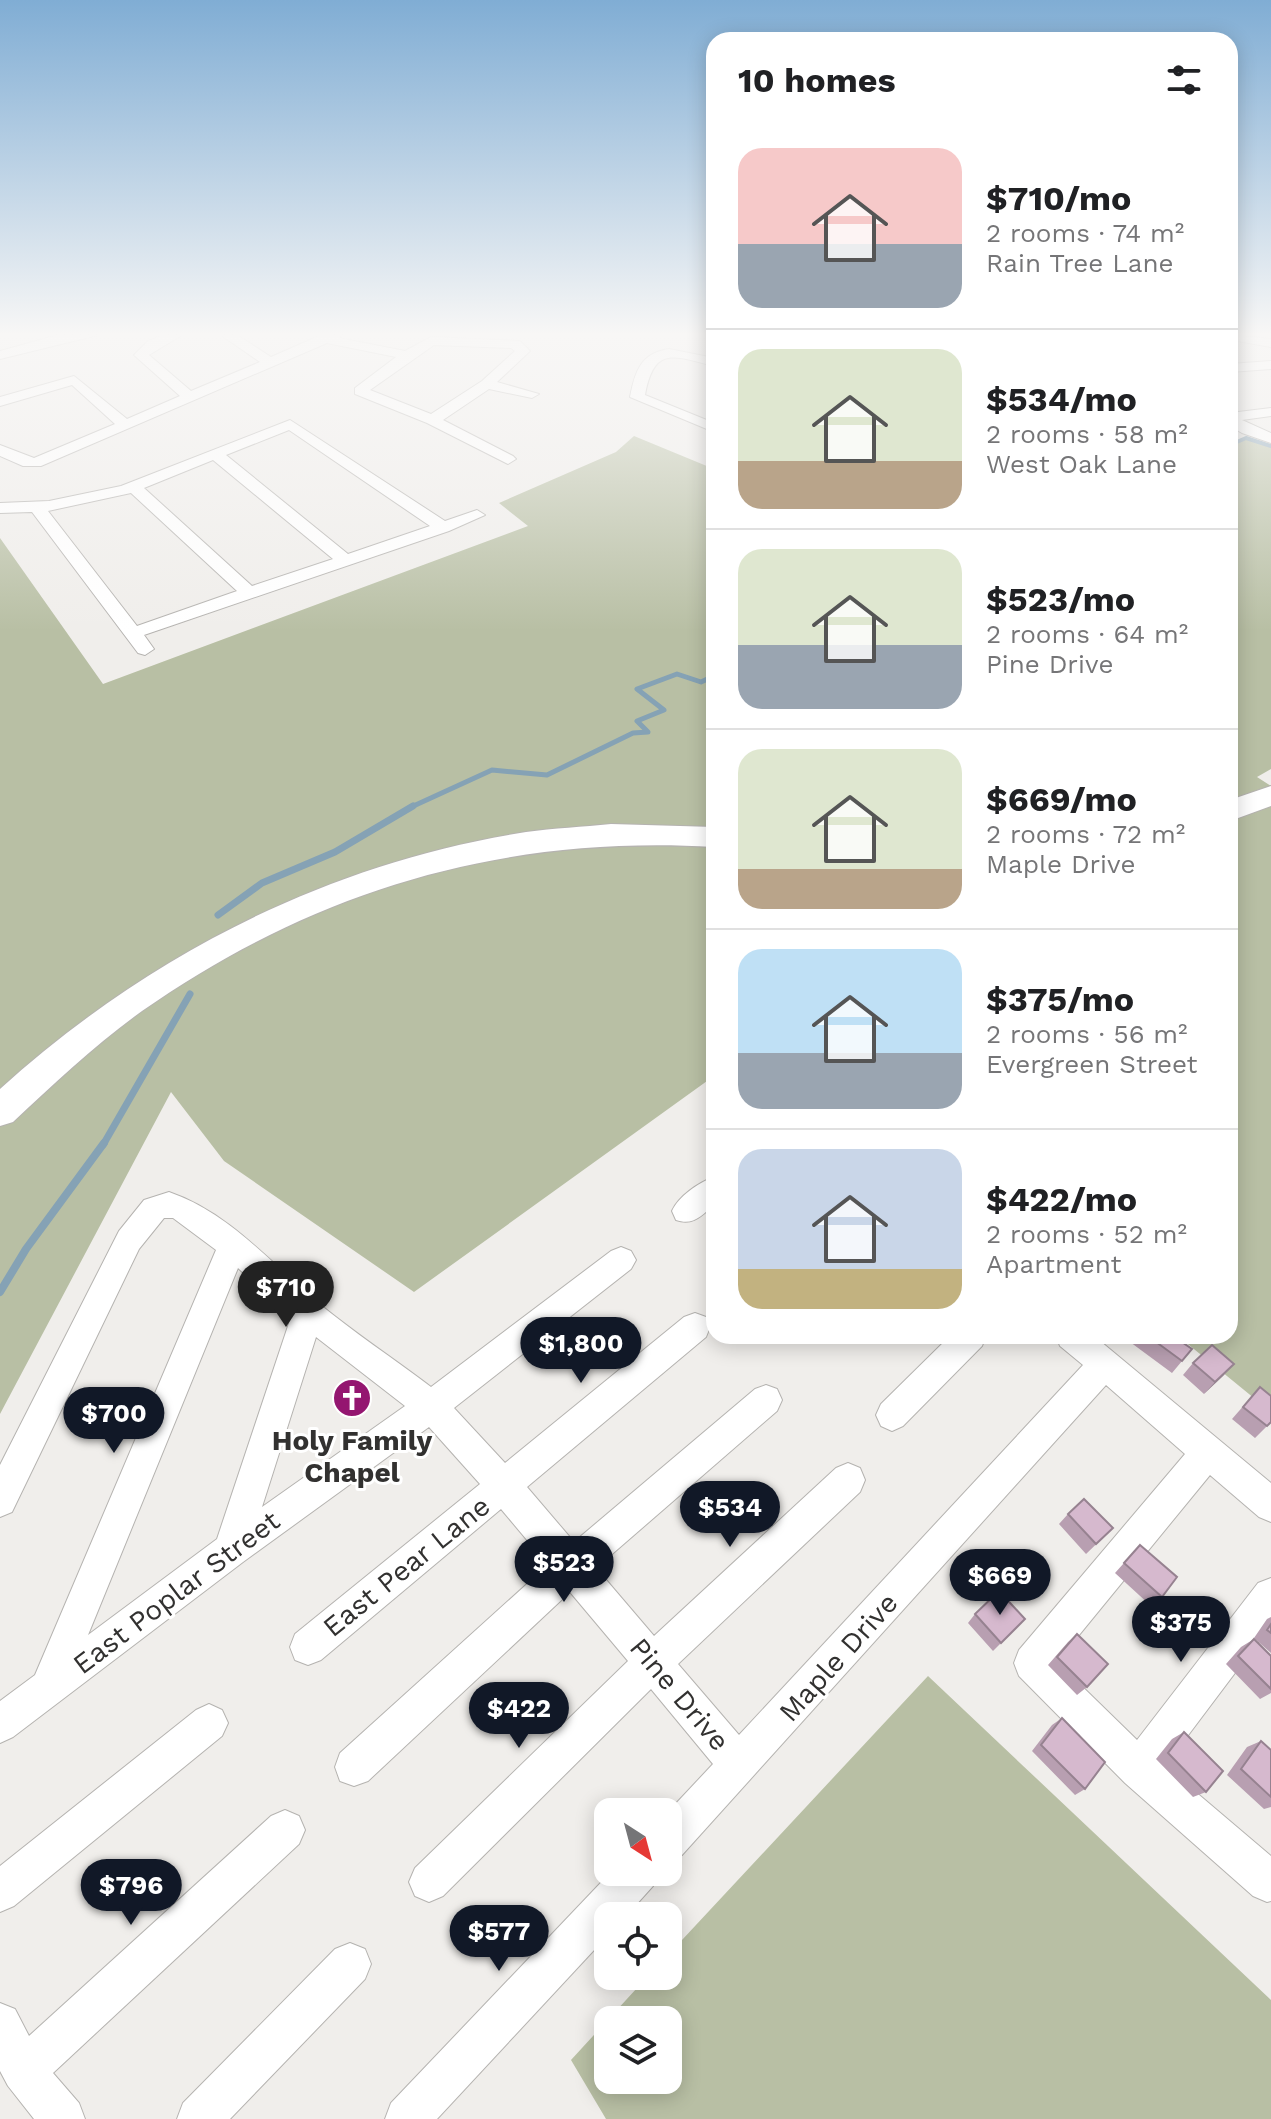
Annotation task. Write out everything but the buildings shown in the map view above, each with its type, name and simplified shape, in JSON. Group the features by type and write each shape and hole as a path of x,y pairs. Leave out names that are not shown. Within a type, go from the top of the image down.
{"main road":[{"path":"1238,819 1258,807"},
{"path":"0,1086 48,1041 151,978 299,909 433,862 534,843 706,824"},
{"path":"662,828 706,836"},
{"path":"0,1111 151,978"}],"street":[{"path":"0,450 28,463 36,463 102,434"},
{"path":"0,508 80,501 134,487 265,434"},
{"path":"305,434 443,527"},
{"path":"459,434 508,459"},
{"path":"215,454 345,560"},
{"path":"134,487 249,593"},
{"path":"37,507 145,649"},
{"path":"133,633 477,515"},
{"path":"686,1211 706,1195"},
{"name":"Pine Drive","path":"0,1500 129,1240 154,1209 169,1204 183,1209 233,1245 308,1313 431,1406 504,1486 739,1765"},
{"path":"48,1687 233,1245"},
{"name":"East Poplar Street","path":"0,1724 231,1550 431,1406 621,1260"},
{"path":"231,1550 308,1313"},
{"name":"East Pear Lane","path":"308,1647 695,1327"},
{"path":"892,1415 963,1344"},
{"path":"1080,1344 1271,1505"},
{"name":"Maple Drive","path":"682,1826 1103,1366"},
{"path":"354,1767 571,1567 766,1400"},
{"path":"1208,1452 1032,1663 1139,1769 1267,1882 1271,1876"},
{"path":"429,1882 653,1662 848,1480"},
{"path":"1139,1769 1271,1596"},
{"path":"0,1892 209,1723"},
{"path":"23,2071 285,1830"},
{"path":"407,2119 626,1886"},
{"path":"199,2119 350,1964"},
{"path":"0,2024 23,2071 63,2119"}],"green space":[{"path":"634,436 706,466 706,1082 414,1292 224,1161 171,1092 0,1414 0,538 103,684 528,526 499,503 616,452"},
{"path":"1246,438 1271,446 1271,769 1257,777 1271,786 1271,1412 1188,1344 1238,1344 1238,442"},
{"path":"928,1676 1271,2000 1271,2119 606,2119 571,2060 594,2035 594,2094 682,2094 682,2006 620,2006 635,1990 682,1990 682,1940"}],"waterway":[{"path":"1238,442 1246,438 1271,446"},
{"path":"412,807 492,770 547,775 633,733 648,732 637,721 664,710 637,689 677,674 701,682 706,680"},
{"path":"218,915 262,883 335,852 412,807"},
{"path":"103,1145 190,994"},
{"path":"0,1292 26,1249 104,1143"}],"place":[{"name":"Holy Family Chapel","path":"352,1398"}]}
